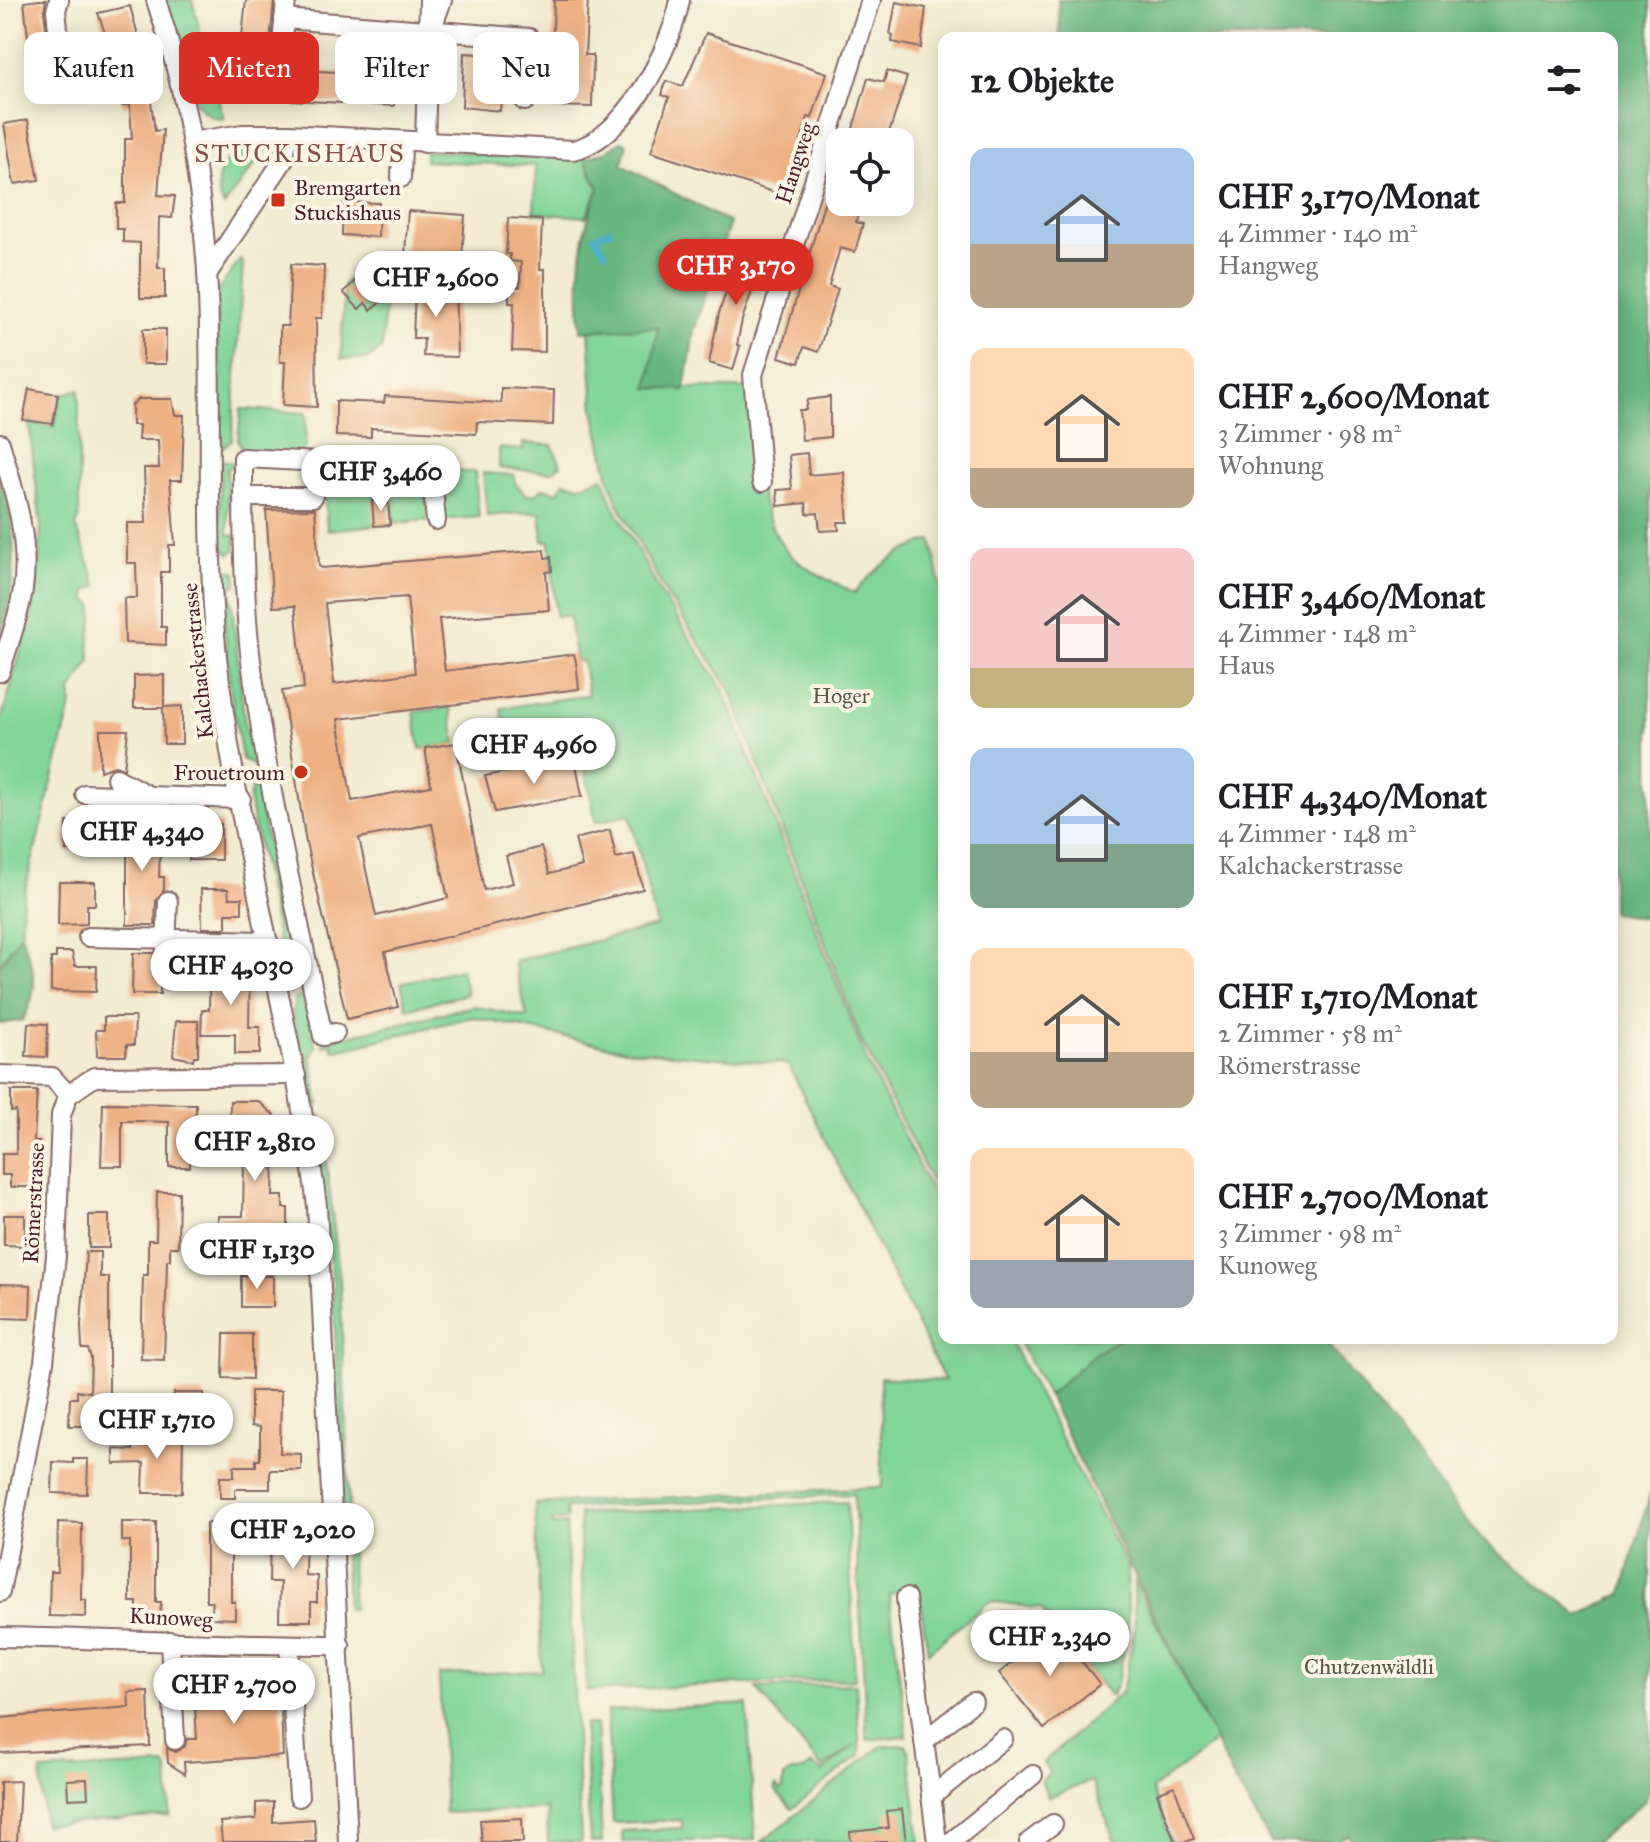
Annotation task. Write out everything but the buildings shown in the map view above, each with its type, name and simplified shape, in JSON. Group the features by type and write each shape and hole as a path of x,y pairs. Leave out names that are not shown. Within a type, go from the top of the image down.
{"street":[{"path":"58,32 56,10 59,0"},
{"name":"Kalchackerstrasse","path":"156,0 172,50 192,142 207,274 210,561 222,697 296,1075 321,1243 348,1842"},
{"path":"425,143 431,31 429,0"},
{"path":"431,31 442,0"},
{"path":"192,142 242,134 288,134 573,150 594,144 621,117 651,73 669,37 680,0"},
{"name":"Hangweg","path":"762,482 753,375 871,0"},
{"path":"283,32 285,9 431,31 473,34"},
{"path":"207,274 283,161 288,134"},
{"path":"401,178 402,141"},
{"path":"0,443 19,510 25,554 23,590 0,672"},
{"path":"335,1033 323,1036 269,774 250,650 243,560 243,458 431,468 436,520"},
{"path":"243,497 313,497"},
{"path":"210,561 243,560"},
{"path":"85,794 113,786 155,796 239,789 269,774"},
{"path":"110,833 113,786"},
{"path":"155,796 160,833"},
{"path":"165,971 168,901"},
{"path":"88,937 268,941"},
{"path":"279,992 312,985"},
{"path":"0,1075 52,1077 68,1095 94,1077 296,1075"},
{"name":"Römerstrasse","path":"0,1592 44,1362 56,1256 61,1115 68,1095"},
{"path":"906,1598 937,1842"},
{"name":"Kunoweg","path":"0,1637 340,1645"},
{"path":"170,1641 175,1740"},
{"path":"289,1645 299,1797"},
{"path":"924,1741 973,1702"},
{"path":"931,1797 1003,1739"},
{"path":"951,1842 1033,1775"},
{"path":"1029,1842 1053,1824"}],"green space":[{"path":"165,0 192,0 200,32 179,32 179,43"},
{"path":"1058,0 1650,0 1650,919 1618,914 1618,32 1060,32"},
{"path":"198,104 220,104 224,119 212,116"},
{"path":"621,141 627,144 622,165 730,223 694,331 685,390 648,388 658,327 581,331 583,240 599,188 584,158 605,152"},
{"path":"261,144 265,151 224,206 218,186 223,167 236,152"},
{"path":"425,151 584,158 599,188 586,217 534,213 536,166 425,161"},
{"path":"240,260 243,262 232,440 222,448 216,389 217,292"},
{"path":"362,267 381,267 386,274 382,348 368,359 341,359 344,284"},
{"name":"Hoger","path":"659,327 649,388 748,388 754,455 763,503 781,543 801,564 854,593 889,560 932,540 938,572 938,1194 862,1042 730,689 664,590 618,503 608,475 594,409 589,330"},
{"path":"79,389 79,518 76,526 97,586 87,591 86,599 93,605 89,646 91,660 71,691 72,702 23,898 21,934 0,965 0,725 34,604 41,527 29,422 53,427 61,395"},
{"path":"241,409 306,413 305,448 297,456 243,453 238,440"},
{"path":"523,443 552,445 561,465 551,472 499,468 499,448 523,450"},
{"path":"221,460 234,463 234,467 227,468 228,535 235,535 235,550 230,554 219,543"},
{"path":"323,468 385,471 389,524 327,530"},
{"path":"438,471 475,472 479,517 443,520"},
{"path":"391,472 409,478 420,488 432,520 394,523"},
{"path":"483,473 514,475 515,483 526,495 536,494 543,488 558,492 564,482 581,486 603,477 614,506 660,592 724,691 867,1062 938,1205 938,1344 1012,1344 1127,1565 1128,1630 1117,1684 1111,1697 1041,1609 990,1601 928,1652 918,1588 889,1594 907,1736 867,1740 854,1494 566,1508 567,1519 553,1520 553,1525 566,1524 581,1842 548,1842 547,1809 445,1813 439,1675 542,1671 535,1504 882,1487 880,1377 945,1381 788,1064 626,1050 472,1017 334,1051 332,1044 323,1046 323,1042 473,1006 527,1017 514,961 657,926 630,814 596,822 582,754 513,769 501,708 588,695 583,661 576,661 569,616 556,616 550,541 543,541 540,512 487,516"},
{"path":"0,475 11,518 14,558 10,596 0,640"},
{"path":"232,570 236,572 237,585 230,586 246,736 254,735 258,764 255,766 242,759 231,693 220,578"},
{"path":"450,707 456,743 420,749 414,712"},
{"path":"262,785 266,800 259,802 292,965 300,964 299,978 291,978 284,969 249,799 252,787"},
{"path":"21,934 34,977 32,996 23,1020 0,1024 0,965"},
{"path":"461,969 467,994 407,1009 401,983"},
{"path":"303,995 316,1046 311,1057 319,1105 311,1106 292,1010 296,998"},
{"path":"321,1116 340,1281 353,1609 347,1609 333,1282 313,1117"},
{"path":"1020,1344 1111,1344 1094,1354 1048,1396"},
{"name":"Chutzenwäldli","path":"1111,1344 1328,1344 1482,1540 1579,1616 1622,1594 1650,1494 1650,1782 1646,1800 1596,1842 1354,1842 1348,1835 1336,1842 1271,1842 1236,1784 1048,1396 1094,1354"},
{"path":"847,1502 855,1679 587,1691 579,1514"},
{"path":"1134,1580 1216,1741 1152,1789 1172,1842 1115,1842 1092,1781 1048,1797 1041,1780 1050,1773 1043,1763 1122,1692 1135,1630"},
{"path":"856,1684 860,1755 792,1809 774,1790 776,1786 780,1791 783,1788 784,1777 791,1771 804,1771 812,1765 822,1772 855,1745 822,1768 756,1688"},
{"path":"747,1704 755,1840 623,1842 622,1831 682,1828 682,1820 613,1823 607,1711"},
{"path":"584,1724 596,1724 602,1842 590,1842"},
{"path":"905,1745 909,1752 920,1842 762,1842 881,1746"},
{"path":"164,1765 168,1769 170,1816 44,1825 41,1771"}],"waterway":[{"path":"606,252 595,237 610,230"}],"place":[{"name":"Bremgarten Stuckishaus","path":"278,200"},
{"name":"Frouetroum","path":"301,772"}],"district":[{"name":"STUCKISHAUS","path":"300,153"}]}
